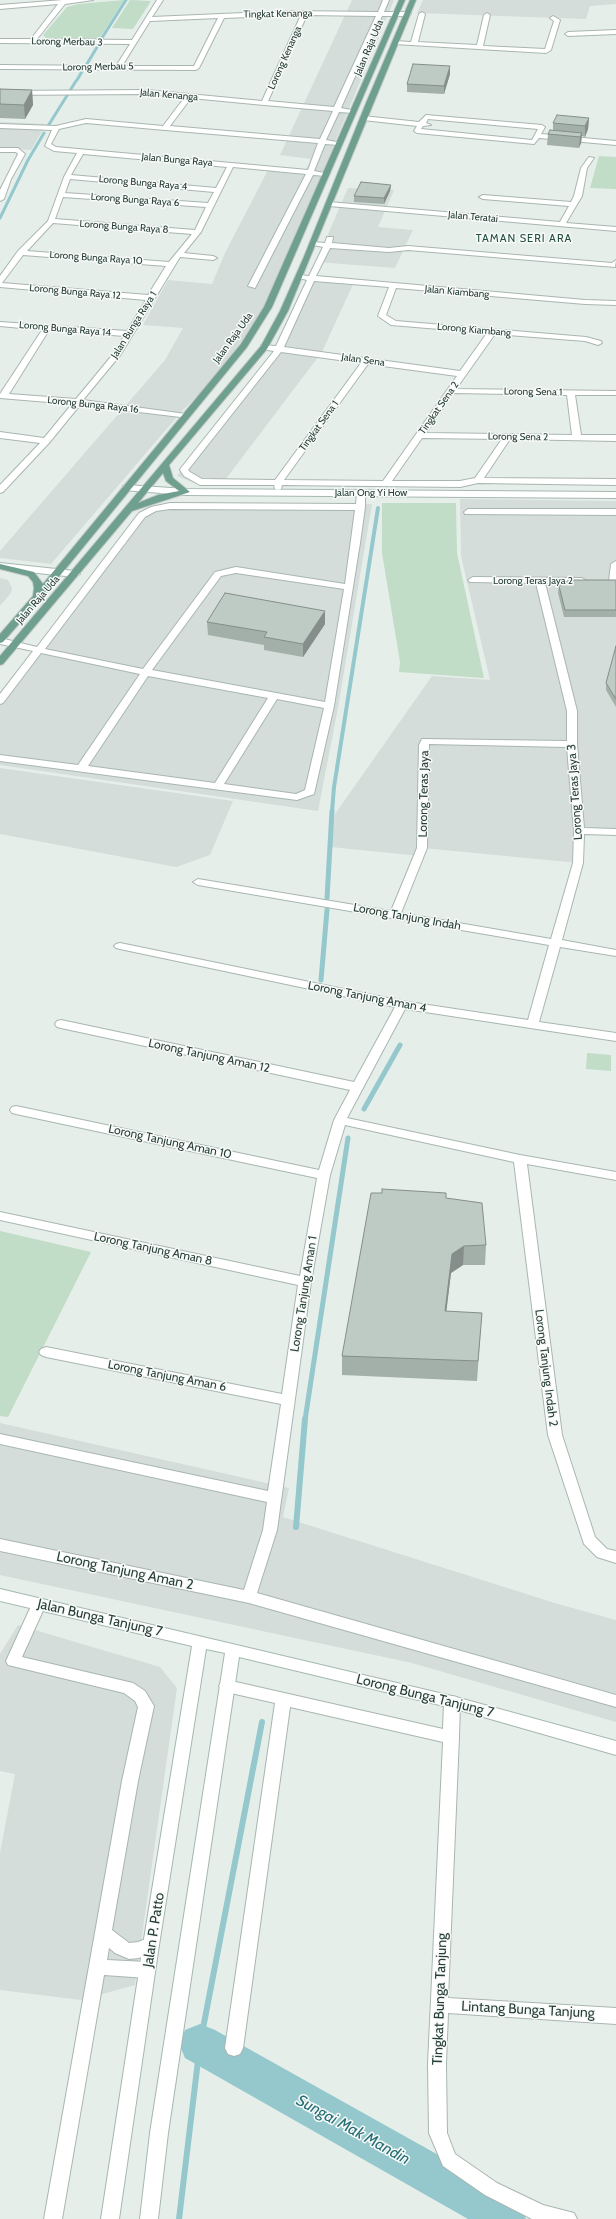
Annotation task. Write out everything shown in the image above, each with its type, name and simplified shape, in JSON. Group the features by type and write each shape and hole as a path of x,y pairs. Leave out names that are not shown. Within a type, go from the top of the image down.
{"main road":[{"name":"Jalan Raja Uda","path":"0,641 244,345 267,309 284,276 339,143 402,0"},
{"name":"Jalan Raja Uda","path":"0,662 166,466 264,347 284,311 315,241 363,118 413,0"},
{"path":"267,309 284,311"},
{"path":"166,466 169,479 186,492"},
{"path":"128,510 161,497 186,492"},
{"path":"0,566 31,574 39,588 37,598"}],"street":[{"path":"0,7 90,0"},
{"path":"119,66 160,0"},
{"path":"252,286 310,173 322,142 386,0"},
{"path":"32,42 63,2"},
{"name":"Tingkat Kenanga","path":"148,19 305,13 408,14"},
{"name":"Lorong Kenanga","path":"264,103 305,13"},
{"path":"414,44 422,14"},
{"name":"Lorong Merbau 5","path":"0,67 119,66 196,68 222,16"},
{"path":"479,48 487,16"},
{"name":"Jalan Raja Uda","path":"396,43 542,51 548,50 557,20 553,18"},
{"path":"568,34 616,32"},
{"name":"Lorong Merbau 3","path":"0,41 134,42"},
{"name":"Jalan Kenanga","path":"0,93 134,92 354,111"},
{"path":"165,128 190,96"},
{"path":"426,117 542,127 534,142 417,131 421,124 426,117"},
{"path":"363,118 464,128"},
{"path":"0,126 56,128 86,121 339,143"},
{"name":"Jalan Bunga Raya","path":"56,128 47,145 54,149 326,174"},
{"path":"537,136 616,144"},
{"path":"0,150 18,150 22,154 4,179 0,199"},
{"path":"0,281 20,253 38,237 51,221 67,177 80,152"},
{"path":"562,224 578,196 584,168 591,158"},
{"name":"Jalan Bunga Raya 1","path":"0,490 46,441 118,354 171,264 197,232 231,165"},
{"name":"Lorong Bunga Raya 4","path":"67,177 218,190"},
{"name":"Lorong Bunga Raya 6","path":"60,194 211,205"},
{"path":"483,197 574,204"},
{"name":"Jalan Teratai","path":"329,204 616,229"},
{"name":"Lorong Bunga Raya 8","path":"51,221 197,232"},
{"path":"315,241 389,250 402,248 615,265 616,262"},
{"path":"279,349 329,242"},
{"name":"Lorong Bunga Raya 10","path":"20,253 171,264"},
{"path":"179,255 213,258"},
{"name":"Jalan Kiambang","path":"299,277 393,287 585,302 616,303"},
{"name":"Lorong Bunga Raya 12","path":"0,285 151,298"},
{"name":"Lorong Kiambang","path":"393,287 382,316 394,323 586,339 598,342"},
{"name":"Lorong Bunga Raya 14","path":"0,324 129,334"},
{"path":"2,396 47,327"},
{"name":"Tingkat Sena 2","path":"386,483 492,332"},
{"name":"Jalan Sena","path":"264,347 463,374"},
{"name":"Jalan Ong Yi How","path":"279,349 184,470 200,482 460,484 478,480 616,482"},
{"name":"Tingkat Sena 1","path":"278,482 366,361"},
{"name":"Lorong Sena 1","path":"450,391 616,393"},
{"path":"571,393 577,438"},
{"name":"Lorong Bunga Raya 16","path":"2,396 77,402 186,416"},
{"path":"0,435 46,441"},
{"name":"Lorong Sena 2","path":"419,435 616,438"},
{"path":"478,480 507,437"},
{"path":"278,482 278,492"},
{"path":"460,484 460,494"},
{"name":"Jalan Ong Yi How","path":"126,488 186,492 616,495"},
{"path":"0,758 217,788 297,797 310,792 329,706 361,507 361,493"},
{"path":"0,701 142,515 154,509 170,506 361,507"},
{"path":"468,512 616,512"},
{"path":"612,581 616,564"},
{"path":"0,566 59,571 75,574"},
{"path":"81,769 146,672 218,574 236,570 348,587"},
{"name":"Lorong Teras Jaya 2","path":"473,580 592,581"},
{"name":"Lorong Teras Jaya 3","path":"532,1025 557,943 578,863 580,831 572,744 572,711 540,581"},
{"path":"0,641 37,651 329,706"},
{"path":"217,788 274,696"},
{"name":"Lorong Teras Jaya","path":"395,915 422,848 424,746 426,742 572,744"},
{"path":"580,831 616,832"},
{"name":"Lorong Tanjung Indah","path":"198,882 616,953"},
{"name":"Lorong Tanjung Aman 4","path":"120,946 402,1005 616,1037"},
{"name":"Lorong Tanjung Aman 1","path":"249,1597 270,1530 305,1282 324,1174 340,1120 402,1005"},
{"name":"Lorong Tanjung Aman 12","path":"61,1024 357,1087"},
{"name":"Lorong Tanjung Aman 10","path":"16,1110 324,1174"},
{"path":"340,1120 520,1159 616,1176"},
{"name":"Lorong Tanjung Indah 2","path":"520,1159 555,1435 589,1540 602,1553 616,1557"},
{"name":"Lorong Tanjung Aman 8","path":"0,1216 305,1282"},
{"name":"Lorong Tanjung Aman 6","path":"46,1352 288,1400"},
{"path":"0,1439 275,1498"},
{"name":"Lorong Tanjung Aman 2","path":"0,1545 249,1597 616,1701"},
{"name":"Jalan Bunga Tanjung 7","path":"0,1595 233,1649"},
{"path":"40,1604 13,1661 128,1688 140,1696 146,1706 129,1788 53,2219"},
{"name":"Jalan P. Patto","path":"110,2219 147,1970 200,1642"},
{"path":"149,2219 159,2133 226,1686 233,1649"},
{"name":"Lorong Bunga Tanjung 7","path":"233,1649 452,1702 616,1748"},
{"path":"226,1686 451,1737"},
{"path":"234,2048 283,1699"},
{"name":"Tingkat Bunga Tanjung","path":"452,1702 437,2064 438,2133 449,2160 491,2189 541,2214 568,2219"},
{"path":"104,1933 121,1948 129,1951 139,1950 151,1945"},
{"path":"98,1967 147,1970"},
{"name":"Lintang Bunga Tanjung","path":"440,2005 616,2016"}],"shaded area":[{"path":"352,0 394,0 266,308 210,383 182,411 51,564 0,558 0,551 165,360 183,328 143,325 168,280 212,284 225,253 268,170 304,173 311,159 280,155"},
{"path":"423,0 616,0 616,4 590,6 586,19 417,13"},
{"path":"0,122 46,124 31,150 0,148"},
{"path":"348,188 394,190 378,227 413,230 395,268 316,262"},
{"path":"309,276 355,280 322,352 222,484 197,484 177,476 274,351"},
{"path":"460,499 616,501 616,832 580,831 578,863 423,848 419,856 331,847 335,814 432,676 490,680 461,556"},
{"path":"171,504 372,504 338,708 318,811 0,765 0,695 141,511"},
{"path":"0,578 8,580 12,588 11,593 0,606"},
{"path":"0,768 233,801 210,855 176,867 0,834"},
{"path":"0,1423 289,1488 283,1517 558,1604 616,1620 616,1722 412,1663 0,1575"},
{"path":"18,1625 160,1667 177,1688 135,1985 81,2000 0,1990 0,1853 15,1774 0,1771 0,1654"}],"green space":[{"path":"124,0 99,39 46,38 43,35 67,7 79,4"},
{"path":"130,0 151,1 133,29 112,28"},
{"path":"599,156 616,157 616,189 590,188"},
{"path":"382,503 456,503 457,553 484,678 399,672 400,662 382,553"},
{"path":"587,1053 611,1055 611,1071 586,1069"},
{"path":"0,1231 91,1252 8,1417 0,1416"}],"building":[{"path":"413,64 450,66 444,86 407,84"},
{"path":"0,89 32,90 24,105 0,104"},
{"path":"557,115 589,118 585,126 553,123"},
{"path":"550,130 582,133 580,137 548,134"},
{"path":"361,182 391,185 384,198 354,196"},
{"path":"569,580 616,580 616,610 565,610 559,586"},
{"path":"225,593 325,611 303,644 264,637 267,632 207,622"},
{"path":"616,646 616,699 606,683"},
{"path":"382,1189 446,1193 446,1198 482,1203 486,1245 464,1246 452,1254 445,1311 482,1313 478,1361 342,1356 371,1193 382,1193"}],"waterway":[{"path":"100,41 126,0"},
{"path":"85,67 99,44"},
{"path":"77,80 84,68"},
{"path":"69,92 76,81"},
{"path":"48,126 68,94"},
{"path":"0,218 28,160 44,133"},
{"path":"332,812 334,787 378,508"},
{"path":"327,898 332,811"},
{"path":"321,980 327,910"},
{"path":"364,1109 400,1045"},
{"path":"305,1420 348,1138"},
{"path":"296,1527 305,1419"},
{"path":"179,2219 200,2044 262,1722"},
{"name":"Sungai Mak Mandin","path":"200,2044 502,2214 504,2219"}],"district":[{"name":"TAMAN SERI ARA","path":"524,239"}]}
